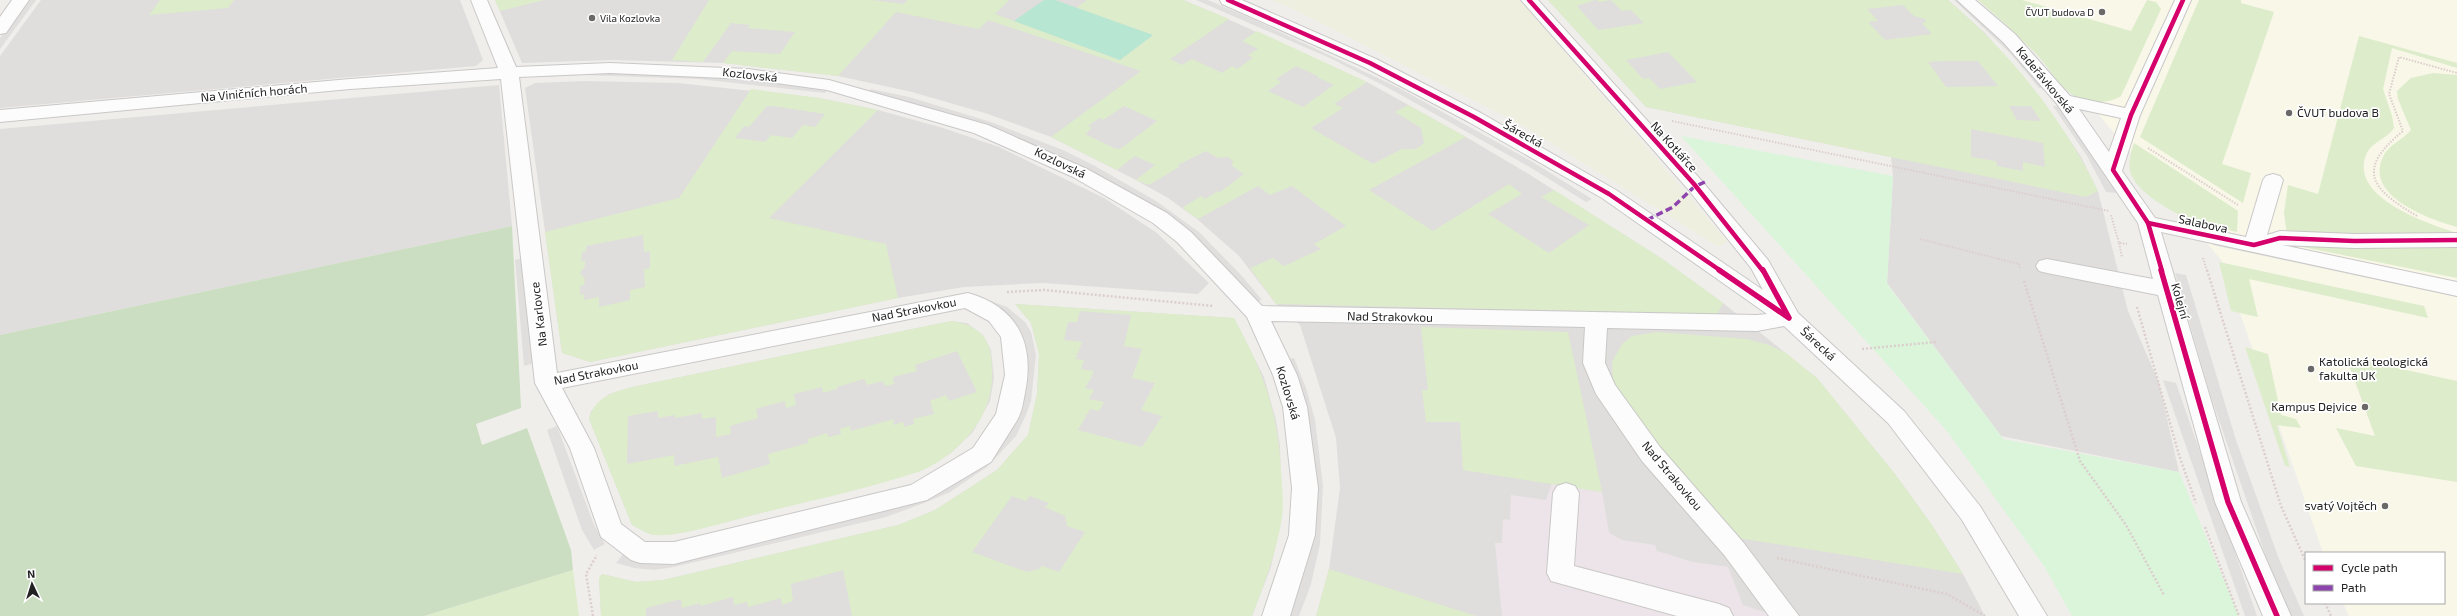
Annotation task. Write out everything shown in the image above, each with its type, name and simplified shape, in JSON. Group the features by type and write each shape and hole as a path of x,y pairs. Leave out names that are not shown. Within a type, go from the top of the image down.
{"street":[{"path":"0,29 21,0"},
{"name":"Na Karlovce","path":"478,0 509,72 547,383 582,448 610,530"},
{"name":"Šárecká","path":"1228,0 1370,62 1474,117 1609,194 1790,318 1896,417 1971,512 2033,616"},
{"name":"Na Kotlářce","path":"1529,0 1694,184 1760,265 1790,318"},
{"name":"Kadeřávkovská","path":"1965,0 2009,38 2064,100 2113,170"},
{"path":"2113,170 2132,115 2183,0"},
{"name":"Kozlovská","path":"509,72 610,68 748,74 833,86 981,129 1080,173 1160,218 1184,237 1256,313 1285,375 1295,407 1305,488 1302,535 1276,616"},
{"name":"Na Viničních horách","path":"0,116 350,84 509,72"},
{"path":"2064,100 2132,115"},
{"name":"Kolejní","path":"2113,170 2148,222 2228,502 2277,616"},
{"path":"2254,245 2273,180"},
{"name":"Salabova","path":"2148,222 2457,289"},
{"path":"2254,245 2280,238 2354,241 2457,240"},
{"path":"2047,266 2166,289"},
{"name":"Nad Strakovkou","path":"547,383 968,300 997,316 1012,335 1017,375 1008,416 982,455 918,493 674,553 640,552 610,530"},
{"name":"Nad Strakovkou","path":"1256,313 1596,322 1757,323 1790,318"},
{"name":"Nad Strakovkou","path":"1596,322 1594,363 1604,388 1651,454 1734,549 1785,616"},
{"path":"1566,493 1560,573 1719,616"}],"path":[{"path":"2422,218 2393,202 2381,190 2374,175 2372,166 2375,157 2385,143 2403,131 2402,124 2390,100 2389,87 2399,57 2457,73"},
{"path":"1632,115 1653,117 2110,211"},
{"path":"2125,133 2261,219"},
{"path":"1920,239 2019,264 2022,272"},
{"path":"2119,242 2128,282 2150,348 2184,472 2198,508"},
{"path":"2210,256 2202,255 2276,491 2305,560"},
{"path":"2024,280 2080,461 2126,526 2164,595"},
{"path":"1044,290 1194,303"},
{"path":"1860,349 1936,342"},
{"path":"2203,522 2239,616"},
{"path":"593,616 586,574 610,530"},
{"path":"1734,549 1947,594 1985,616"},
{"path":"2325,604 2331,616"}],"shaded area":[{"path":"28,0 36,0 0,49 0,38"},
{"path":"41,0 460,0 483,60 476,66 0,108 0,56"},
{"path":"495,0 1183,0 1210,11 1367,82 1466,137 1527,173 1664,260 1723,303 1817,378 1895,474 1932,525 1963,574 1985,616 1316,616 1329,569 1340,488 1336,438 1300,325 1276,304 1239,256 1197,219 1168,198 1136,180 1051,137 988,114 912,92 838,76 723,63 611,60 522,63"},
{"path":"1196,0 1208,0 1257,21 1399,88 1531,161 1592,199 1586,202 1528,166 1392,90 1332,59"},
{"path":"1548,0 1948,0 1985,33 2045,105 2080,155 2098,191 2128,311 2159,383 2179,472 2001,436 1887,283 1893,176 1891,157 1646,107"},
{"path":"1954,0 1963,0 2047,87 2039,88 2011,54"},
{"name":"Kampus Dejvice","path":"1981,0 2457,0 2457,616 2349,616 2343,604 2445,604 2445,552 2323,552 2222,261 2051,58"},
{"path":"588,71 745,78 828,89 825,93 698,79 583,75 541,77 543,73"},
{"path":"585,81 678,83 819,98 878,110 943,128 999,147 1104,198 1157,233 1209,283 1198,294 1043,283 964,287 898,298 590,362 562,353 525,88 535,83"},
{"path":"499,85 512,226 0,335 0,129"},
{"path":"871,89 909,97 991,122 1063,150 1095,166 1156,201 1199,232 1242,276 1262,300 1253,303 1144,202 1073,163 985,126 867,93"},
{"path":"2053,106 2061,106 2092,148 2116,193 2106,192 2087,156"},
{"path":"2212,240 2457,292 2457,297 2213,245"},
{"path":"526,257 535,363 524,366 515,260"},
{"path":"2175,273 2186,275 2236,440 2279,559 2304,616 2290,616 2266,557 2211,397"},
{"path":"991,301 1007,307 1025,322 1031,332 1036,355 1031,401 1026,415 1016,436 987,467 950,492 886,517 674,567 654,570 634,568 616,563 623,554 647,559 968,470 1024,375 986,305"},
{"path":"1015,304 1234,318 1264,377 1276,420 1280,446 1282,516 1271,567 1252,616 601,616 599,578 602,574 636,582 663,580 898,525 935,510 997,470 1028,435 1037,394 1039,354 1031,323"},
{"path":"951,321 967,323 983,335 991,350 994,378 990,401 973,432 951,453 920,471 719,524 653,535 632,525 589,419 591,411 609,394 632,387"},
{"path":"1294,358 1306,388 1315,420 1323,486 1320,544 1311,584 1299,616 1286,616 1299,580 1284,360"},
{"path":"2163,380 2176,383 2257,616 2245,616"},
{"path":"557,426 594,525 605,544 594,550 582,530 547,430"},
{"path":"1552,484 1602,492 1609,533 1622,540 1655,545 1657,551 1693,562 1728,567 1743,605 1776,616 1502,616 1495,543 1502,543 1503,519 1510,520 1511,495 1546,500"}],"green space":[{"path":"160,0 234,0 228,8 149,15"},
{"path":"495,0 544,0 500,11"},
{"path":"709,0 872,0 904,4 907,0 1009,0 995,14 1120,60 1153,35 1076,8 1087,0 1183,0 1229,19 1170,59 1182,65 1192,59 1222,73 1232,66 1237,69 1253,58 1248,55 1258,49 1242,41 1257,31 1367,82 1334,104 1343,108 1311,128 1373,164 1402,149 1416,149 1424,143 1421,128 1395,112 1408,105 1466,137 1369,190 1433,231 1509,184 1522,194 1488,214 1549,253 1589,225 1541,197 1554,190 1664,260 1723,303 1717,314 1276,304 1250,268 1273,258 1284,266 1321,249 1314,244 1346,226 1292,186 1270,195 1258,186 1198,219 1182,208 1201,196 1205,199 1218,191 1220,192 1244,174 1232,166 1233,161 1228,157 1218,158 1206,151 1178,165 1179,167 1149,185 1136,180 1155,165 1135,156 1117,170 1051,137 1141,71 988,20 979,29 896,12 838,76 723,63 732,51 780,54 795,32 748,28 750,25 731,23 703,62 672,60","holes":["1296,66 1318,76 1317,77 1334,85 1303,107 1268,91 1281,82 1276,79","1124,106 1157,121 1120,149 1114,148 1085,134 1092,128 1088,126 1099,118 1103,120"]},
{"path":"1044,0 1055,0 1153,35 1120,60 1014,21"},
{"path":"1271,0 1520,0 1727,241 1719,247 1522,125 1289,7"},
{"path":"1548,0 1595,0 1577,6 1598,30 1644,23 1631,10 1622,11 1611,0 1948,0 1993,42 2033,88 2069,138 2098,191 2086,197 1646,107","holes":["1903,5 1914,16 1925,19 1926,22 1922,23 1932,34 1885,40 1868,22 1878,21 1867,9","1668,52 1697,82 1660,89 1649,78 1643,79 1626,60","1978,61 1998,86 1946,87 1928,62","2009,106 2031,106 2041,121 2017,120","1971,129 2043,143 2045,167 2023,162 2023,171 1997,166 1996,161 1971,157"]},
{"path":"1596,0 1611,0 1600,2"},
{"path":"1978,0 2022,0 2131,31 2147,0 2156,2 2161,9 2121,96 2109,101 2095,102 2087,101 2074,96 2057,80 2043,61 2032,50"},
{"path":"2199,0 2241,0 2241,3 2274,12 2222,164 2251,173 2243,203 2140,137"},
{"path":"2359,36 2457,63 2457,68 2392,48 2383,89 2392,116 2394,128 2368,151 2364,170 2369,184 2380,196 2395,207 2411,216 2457,233 2457,236 2287,235 2284,213 2288,185 2318,194"},
{"path":"2433,73 2457,75 2457,227 2416,212 2402,204 2391,194 2383,183 2380,171 2383,157 2388,149 2411,130 2398,99 2397,91 2411,78"},
{"path":"751,89 819,98 878,110 769,218 886,244 898,298 590,362 562,353 545,232 679,198","holes":["767,106 773,106 825,114 815,127 803,125 792,138 771,135 765,142 735,138 744,126 749,127","643,235 644,252 650,251 650,268 644,269 645,287 630,290 630,300 599,307 599,297 584,300 584,294 580,295 580,286 584,285 585,279 580,273 585,266 585,260 581,261 582,252 586,251 586,246"]},
{"path":"1681,136 1893,176 1887,284 2003,439 2179,472 2239,616 2072,616 2044,566 1947,431"},
{"path":"2134,143 2238,211 2237,232 2184,217 2175,213 2147,194 2133,179 2130,171 2129,167 2131,153"},
{"path":"512,226 521,408 476,424 482,445 527,428 571,550 573,570 424,616 0,616 0,335"},
{"path":"2457,245 2457,278 2303,247"},
{"path":"2219,262 2424,306 2428,318 2249,279 2258,317 2231,311"},
{"path":"1015,304 1234,318 1261,374 1272,410 1279,449 1283,500 1283,511 1277,542 1270,567 1252,616 852,616 843,570 791,584 793,601 782,605 781,598 748,607 747,602 734,605 733,597 701,606 700,603 682,608 681,599 646,608 646,616 601,616 599,578 602,574 636,582 663,580 898,525 935,510 997,470 1028,435 1037,394 1039,354 1031,323","holes":["1080,311 1131,315 1124,346 1142,349 1132,378 1155,383 1141,410 1162,416 1142,447 1078,430 1086,416 1084,414 1087,415 1090,409 1099,411 1104,402 1089,399 1094,390 1085,388 1088,383 1086,382 1089,382 1094,371 1081,369 1084,360 1075,359 1078,355 1075,354 1078,353 1082,342 1064,340 1068,322 1077,322","1012,496 1026,501 1030,496 1049,503 1045,507 1065,516 1067,526 1085,532 1059,572 1042,566 1039,569 1027,572 972,552"]},
{"path":"951,321 959,322 972,327 983,336 990,349 992,372 989,398 985,410 972,432 952,452 927,468 855,490 689,532 665,535 654,535 632,525 589,419 596,405 600,401 618,391","holes":["957,351 977,392 949,401 946,395 930,401 934,414 913,419 914,424 904,427 903,422 893,425 894,419 851,431 849,426 840,429 841,434 828,437 827,433 808,439 808,443 768,454 770,464 722,478 718,457 674,466 674,455 627,464 628,416 658,411 658,418 675,415 675,418 702,413 702,419 716,417 716,437 731,434 730,426 758,418 756,409 785,401 786,408 796,405 794,394 822,387 823,393 864,379 867,385 883,381 885,386 894,384 893,377 917,371 915,365"]},
{"path":"1421,327 1568,332 1602,492 1463,470 1460,422 1426,422 1422,390 1428,390"},
{"path":"1657,332 1747,339 1769,345 1786,353 1817,378 1895,474 1932,525 1963,574 1732,537 1642,427 1613,383 1612,362 1622,344 1632,336"},
{"path":"2245,347 2268,354 2281,415 2296,419 2301,428 2277,425 2290,467 2285,466"},
{"path":"2346,357 2457,381 2457,482 2356,466 2336,428 2375,436"},
{"path":"1329,569 1476,616 1316,616"},
{"path":"573,570 579,616 424,616"}],"marked path":[{"path":"1647,220 1673,207 1694,187 1707,181"}],"cycle path":[{"path":"1228,0 1370,63 1474,117 1609,194 1789,318"},
{"path":"1529,0 1694,184 1760,265 1788,316"},
{"path":"2183,0 2131,115 2113,170 2148,223 2228,502 2277,616"},
{"path":"2148,223 2254,245 2280,238 2354,241 2457,240"}],"place":[{"name":"ČVUT budova D","path":"2102,12"},
{"name":"Vila Kozlovka","path":"592,18"},
{"name":"ČVUT budova B","path":"2289,113"},
{"name":"Katolická teologická fakulta UK","path":"2311,369"},
{"name":"Kampus Dejvice","path":"2365,407"},
{"name":"svatý Vojtěch","path":"2385,506"}]}
